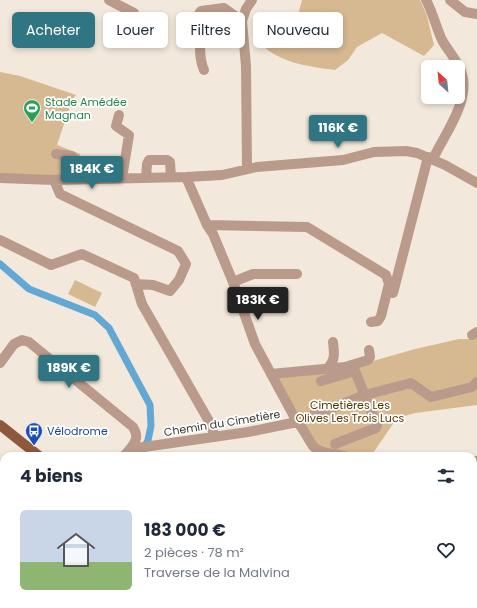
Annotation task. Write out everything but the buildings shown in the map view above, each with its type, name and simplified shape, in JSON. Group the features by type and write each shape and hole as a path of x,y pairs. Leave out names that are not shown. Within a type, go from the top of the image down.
{"main road":[{"path":"0,425 34,452"}],"street":[{"path":"109,0 132,12"},
{"path":"245,12 252,0"},
{"path":"426,0 434,15 442,39 454,60"},
{"path":"450,0 465,12 477,14"},
{"path":"200,12 224,8 230,12"},
{"path":"200,48 200,61 204,70"},
{"path":"244,48 246,66 247,168"},
{"path":"394,293 430,158 457,104"},
{"path":"119,115 116,126 129,135 122,178"},
{"path":"0,178 75,180 222,175 247,168 343,160 380,152 406,152 430,158 477,183"},
{"path":"56,154 72,156 76,162 75,180"},
{"path":"146,178 147,164 149,160 153,159 167,160 170,162 171,177"},
{"path":"186,177 233,282 255,344 297,422 302,427 314,447 323,452"},
{"path":"54,180 60,194 178,251 186,264 179,280 170,291 153,286 136,284"},
{"path":"207,225 307,227 352,253 386,276 389,284 381,316 378,321 371,322"},
{"path":"0,240 51,265 82,254 134,278 142,304 210,423 215,437"},
{"path":"233,282 253,274 297,274"},
{"path":"0,363 14,344 22,340 29,342 133,427 137,440 131,451"},
{"path":"327,368 332,363 335,356 333,342"},
{"path":"271,374 345,367 368,360 370,357 369,350"},
{"path":"321,381 354,370 377,427 335,444"},
{"name":"Chemin du Cimetière","path":"131,451 152,446 215,437 297,422 365,395 411,383 429,396 435,397 472,387 477,382"}],"green space":[{"path":"302,0 420,0 427,16 434,45 424,56 382,33 357,47 348,60 335,70 303,65 283,58 266,48 343,48 343,12 299,12"},
{"name":"Stade Amédée Magnan","path":"0,72 20,76 76,95 72,100 57,145 80,154 79,177 0,174"},
{"path":"75,280 102,293 95,307 68,294"},
{"name":"Cimetières Les Olives Les Trois Lucs","path":"477,334 477,405 415,413 397,418 374,452 324,451 316,444 275,375 345,369 415,349 459,339 469,339"}],"waterway":[{"path":"0,264 29,289 95,315 109,328 150,405 151,426 148,440 142,452"}],"place":[{"name":"Stade Amédée Magnan","path":"32,123"},
{"name":"Vélodrome","path":"34,446"}]}
